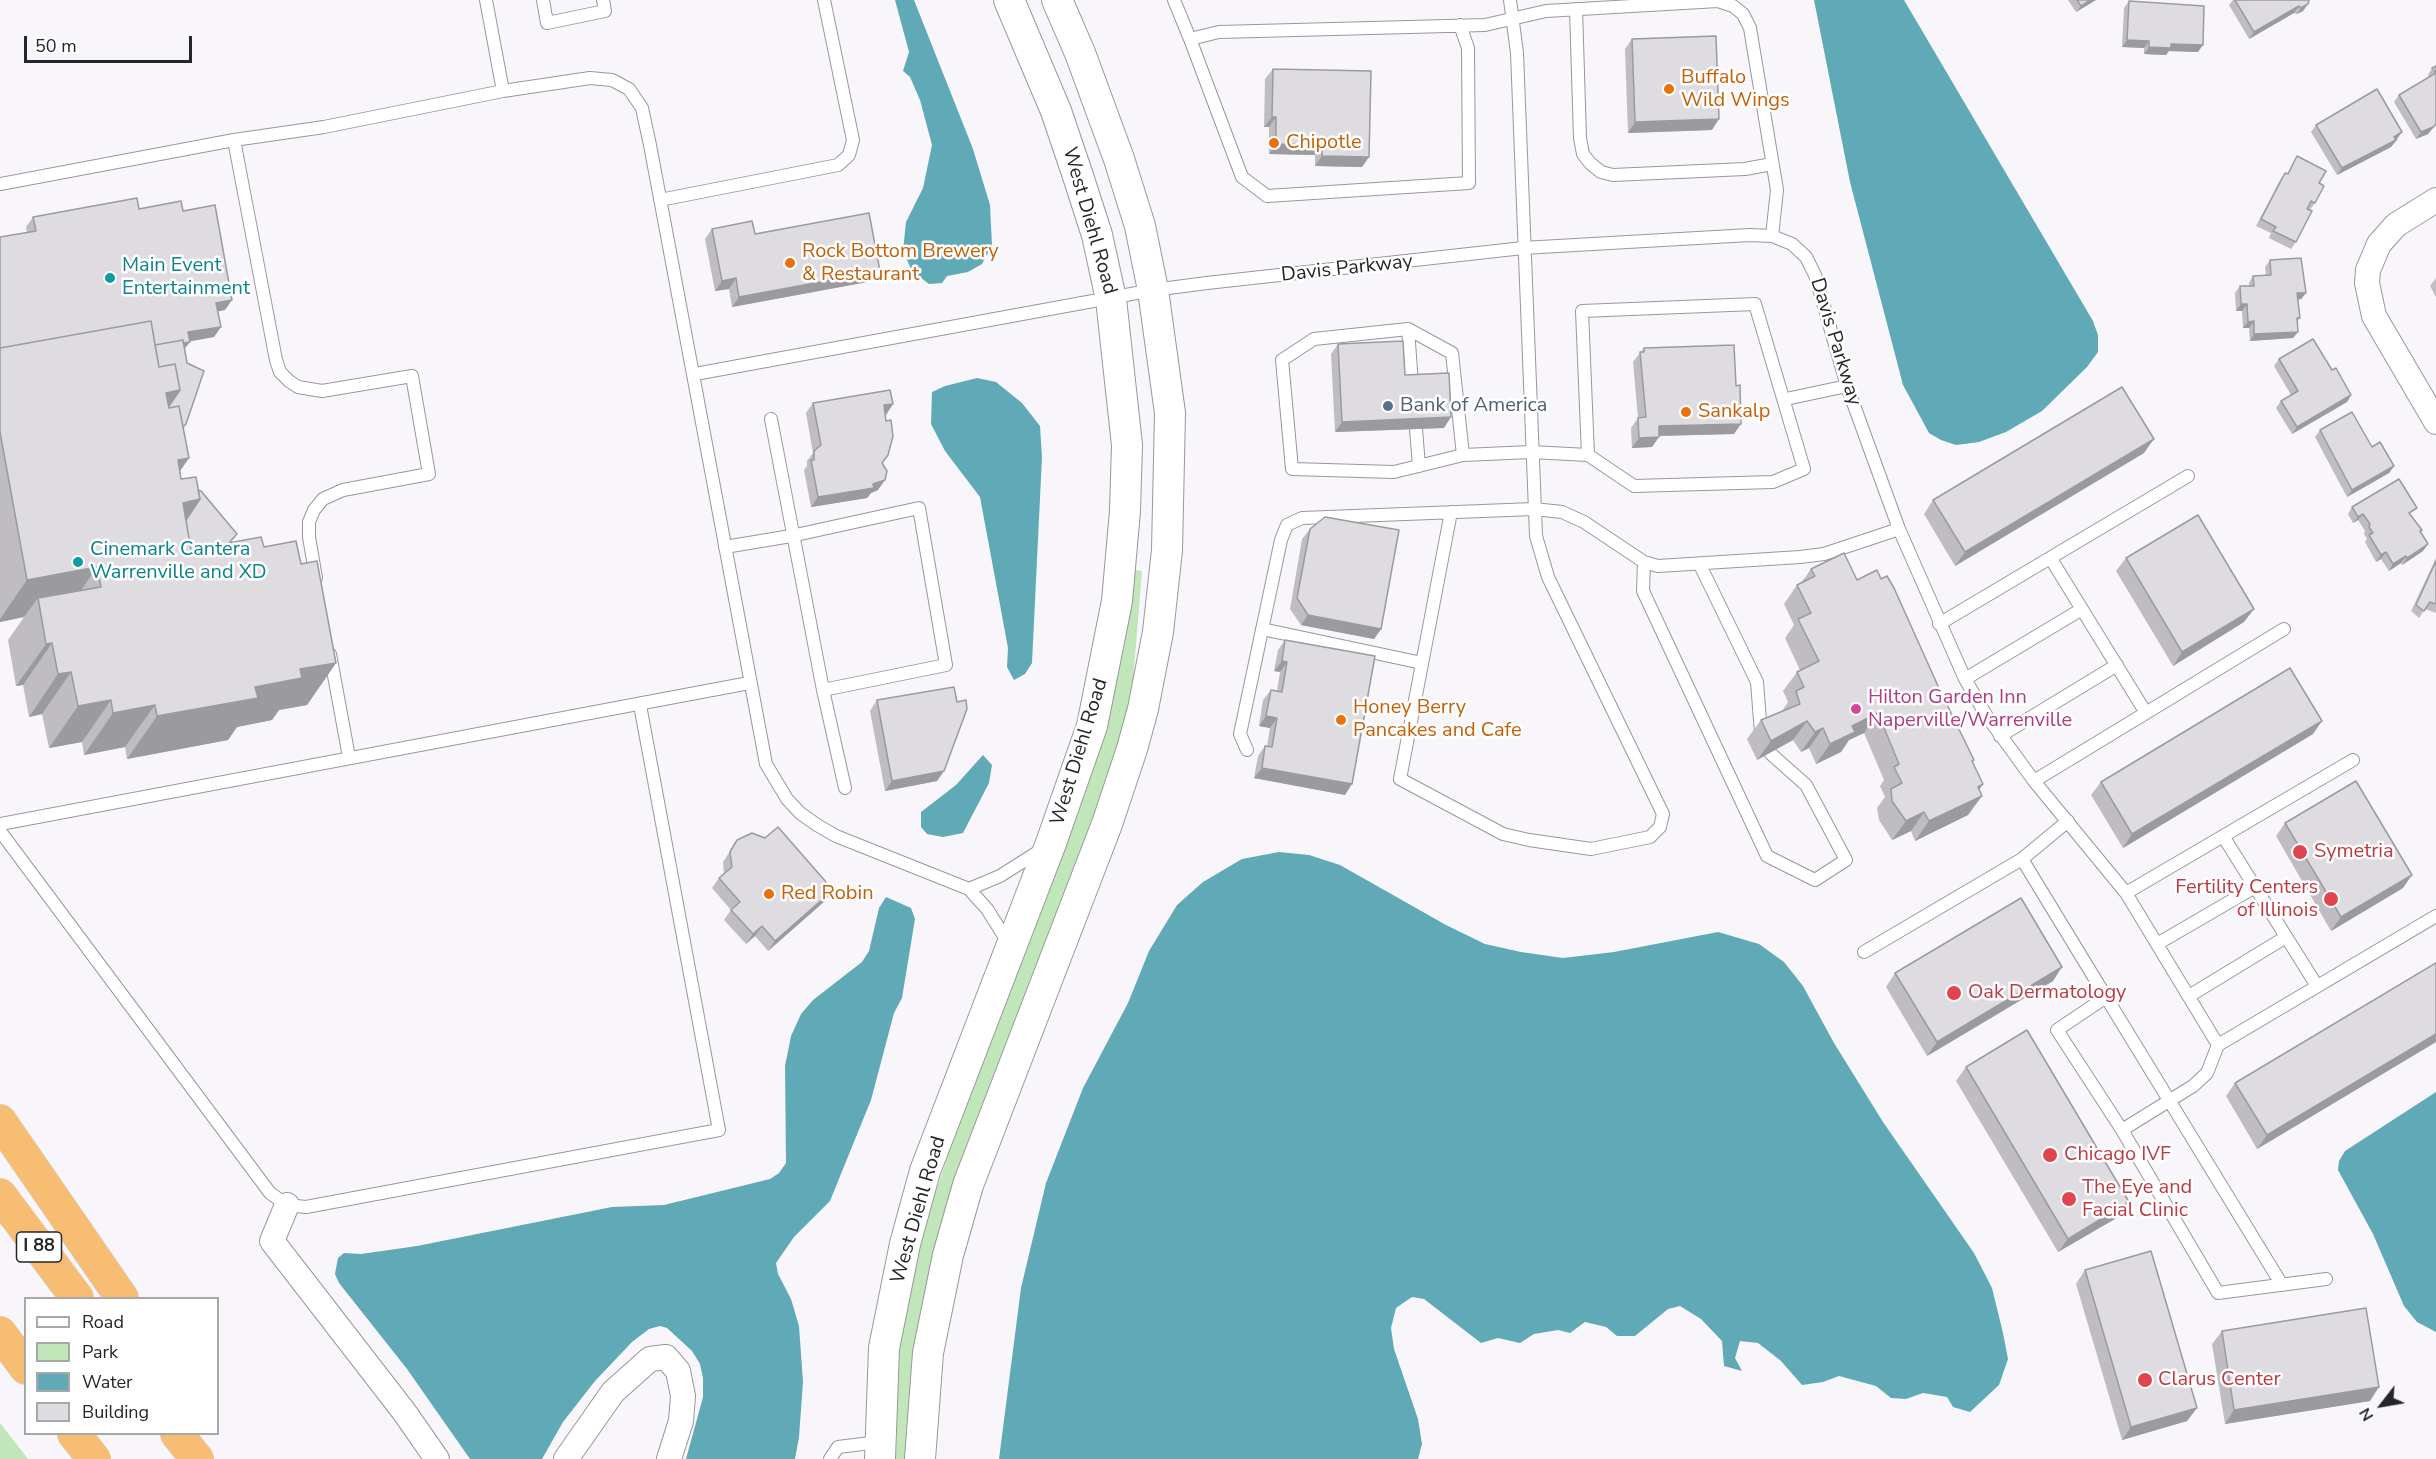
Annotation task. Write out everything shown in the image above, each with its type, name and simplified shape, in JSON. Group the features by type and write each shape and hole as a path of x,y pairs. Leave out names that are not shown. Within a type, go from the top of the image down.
{"highway":[{"path":"0,1122 121,1297"},
{"name":"I 88","path":"0,1195 76,1297"},
{"path":"0,1333 24,1365"},
{"path":"0,1357 24,1380"},
{"path":"75,1435 94,1459"}],"street":[{"name":"West Diehl Road","path":"880,1451 884,1348 905,1244 926,1171 1051,843 1092,726 1118,601 1125,511 1127,445 1111,299 1097,235 1056,111 1009,0"},
{"name":"West Diehl Road","path":"920,1459 928,1353 948,1255 968,1185 1107,824 1143,709 1161,609 1167,550 1171,465 1165,368 1153,290 1140,226 1119,159 1080,53 1057,0"},
{"path":"2436,200 2396,225 2379,244 2368,270 2367,283 2374,316 2436,422"},
{"path":"287,1205 272,1241 405,1413 437,1459"},
{"path":"566,1459 613,1392 650,1359 666,1357 678,1371 683,1396 681,1421 669,1459"}],"lane":[{"path":"486,0 503,91"},
{"path":"543,0 547,23 605,11 603,0"},
{"path":"660,200 838,165 849,155 853,140 824,0"},
{"path":"1174,0 1242,177 1267,196 1469,183 1468,48 1460,26"},
{"path":"1451,512 1400,779 1503,834 1591,849 1650,837 1660,827 1663,814 1548,577 1536,536 1514,20 1510,0"},
{"path":"1190,39 1219,32 1460,26 1514,20 1546,11 1718,1 1738,10 1750,28 1777,190 1772,236"},
{"path":"1576,9 1580,138 1583,154 1590,163 1602,172 1613,175 1746,169 1772,164"},
{"path":"0,184 234,140 324,127 503,91 590,78 612,80 629,89 642,108 695,374 749,683 766,764 800,813 836,836 969,889 993,916 1011,948"},
{"path":"234,140 280,372 298,387 322,392 412,376 429,474 342,490 323,499 314,510 309,522 309,537 319,595"},
{"name":"Davis Parkway","path":"695,374 1153,290 1523,248 1772,236 1792,244 1806,257 1815,275 1847,386 1899,530 1965,679 2000,736 2126,893 2218,1045"},
{"path":"1462,454 1452,353 1408,329 1314,339 1282,360 1292,469 1394,472 1462,454 1531,452 1588,455 1634,486 1773,482 1804,469 1755,304 1582,311 1588,455"},
{"path":"1408,329 1412,384"},
{"path":"1785,399 1847,386"},
{"path":"771,419 791,536 845,788"},
{"path":"1416,429 1419,466"},
{"path":"1939,624 2188,476"},
{"path":"725,547 791,536 919,508 946,665 823,690"},
{"path":"1247,750 1240,734 1281,540 1287,525 1302,518 1534,510 1562,512 1584,522 1644,562 1658,566 1824,554 1899,530"},
{"path":"2051,559 2146,713"},
{"path":"1644,562 1643,591 1767,856 1815,880 1846,861 1806,785 1771,754"},
{"path":"1700,564 1757,682 1761,733"},
{"path":"1965,679 2082,609"},
{"path":"1262,629 1422,663"},
{"path":"2034,781 2284,630"},
{"path":"328,645 349,757"},
{"path":"2000,736 2116,665"},
{"path":"0,824 749,683"},
{"path":"0,831 270,1193 287,1205 306,1207 719,1130 640,705"},
{"path":"2126,893 2353,760"},
{"path":"1864,952 2022,859 2067,821"},
{"path":"2223,836 2317,986"},
{"path":"969,889 1000,876 1051,843"},
{"path":"2022,859 2282,1285"},
{"path":"2157,944 2255,886"},
{"path":"2122,1130 2193,1086 2207,1073 2218,1045 2436,916"},
{"path":"2189,996 2286,937"},
{"path":"2106,997 2057,1029 2122,1130 2218,1293 2326,1280"},
{"path":"830,1459 838,1447 880,1451"}],"green space":[{"path":"1135,570 1142,571 1131,706 1123,743 1004,1057 909,1459 896,1459 898,1359 917,1248 959,1122 1050,889 1104,737 1125,643"},
{"path":"0,1423 28,1459 0,1459"}],"water":[{"path":"895,0 914,0 973,149 990,205 992,245 982,264 968,272 947,276 942,283 929,284 912,271 903,251 906,222 923,188 932,145 920,100 910,77 903,71 909,52"},
{"path":"1814,0 1904,0 2093,321 2098,335 2098,352 2087,367 2042,411 2006,432 1979,442 1956,445 1941,440 1929,433 1903,385 1850,182"},
{"path":"977,378 996,382 1022,403 1040,426 1042,457 1032,663 1025,674 1014,680 1007,667 1008,648 980,497 945,451 931,424 932,392 945,386"},
{"path":"983,755 992,765 989,783 963,833 943,837 927,834 921,827 921,812 956,785"},
{"path":"1279,852 1309,855 1340,865 1446,925 1485,944 1521,952 1563,958 1614,952 1718,932 1759,944 1784,962 1803,986 1834,1043 1883,1122 1974,1253 1992,1288 2008,1359 1999,1385 1970,1412 1953,1407 1947,1397 1923,1393 1906,1399 1891,1398 1876,1386 1839,1376 1823,1382 1802,1385 1781,1361 1758,1343 1740,1341 1735,1358 1742,1371 1724,1366 1722,1341 1701,1319 1680,1306 1668,1309 1635,1336 1617,1336 1606,1327 1585,1322 1570,1333 1558,1330 1534,1334 1520,1343 1498,1338 1481,1343 1424,1299 1412,1297 1396,1308 1391,1328 1394,1349 1418,1419 1422,1444 1418,1459 999,1459 1021,1288 1046,1183 1083,1088 1128,1003 1149,951 1177,905 1203,882 1242,859"},
{"path":"886,897 911,908 915,919 902,998 894,1013 871,1100 830,1201 794,1237 776,1263 778,1274 791,1299 799,1326 803,1382 795,1459 686,1459 703,1397 703,1378 700,1364 692,1351 667,1328 660,1326 649,1329 632,1342 595,1381 563,1422 542,1459 470,1459 407,1369 339,1283 335,1274 338,1258 344,1253 361,1254 417,1246 612,1207 664,1205 770,1179 779,1173 786,1163 785,1066 791,1036 801,1014 813,1000 862,962 869,951 879,908"},
{"path":"2436,1092 2436,1332 2417,1322 2404,1306 2373,1234 2338,1170 2339,1161 2345,1151"}],"building":[{"path":"2077,0 2090,0 2081,6"},
{"path":"2235,0 2309,0 2308,4 2301,8 2299,6 2254,32"},
{"path":"2129,1 2204,6 2203,45 2171,44 2171,48 2149,47 2149,41 2127,40"},
{"name":"Buffalo Wild Wings","path":"1716,36 1719,119 1635,122 1632,39"},
{"path":"1273,69 1371,71 1369,157 1322,156 1322,145 1276,144 1276,117 1272,117"},
{"path":"2436,73 2436,124 2421,132 2399,95"},
{"path":"2377,89 2402,132 2394,137 2396,140 2342,168 2316,125"},
{"path":"2297,156 2326,171 2319,183 2324,186 2315,203 2311,201 2307,209 2312,211 2296,242 2273,231 2276,227 2261,219 2285,173 2288,174"},
{"name":"Main Event Entertainment","path":"137,198 139,209 181,201 183,211 215,205 232,300 216,303 221,327 188,332 190,342 183,343 183,340 155,345 151,321 0,348 0,237 36,231 33,217"},
{"name":"Rock Bottom Brewery & Restaurant","path":"869,213 880,271 739,297 736,278 722,281 712,229 752,221 755,234"},
{"path":"2301,258 2306,293 2297,293 2300,318 2297,318 2298,332 2254,334 2254,321 2248,322 2247,304 2241,304 2240,286 2254,286 2253,276 2271,275 2270,260"},
{"name":"Cinemark Cantera Warrenville and XD","path":"151,321 159,367 175,364 180,390 166,393 169,408 179,406 189,458 178,460 181,479 196,477 200,499 183,503 191,550 261,537 264,547 296,541 301,564 317,561 336,663 300,669 302,678 255,687 258,698 157,716 155,705 113,713 111,700 78,706 71,672 58,674 52,643 46,644 38,598 101,587 97,567 27,580 0,432 0,348"},
{"path":"2313,339 2332,370 2336,368 2351,395 2297,427 2281,401 2298,391 2279,359"},
{"path":"183,340 187,363 204,371 183,427 179,406 169,408 180,390 175,364 159,367 155,345"},
{"name":"Bank of America","path":"1403,341 1405,375 1449,373 1451,417 1342,422 1338,344"},
{"name":"Sankalp","path":"1734,345 1736,386 1740,385 1741,424 1659,426 1659,437 1639,438 1638,418 1646,417 1640,352 1644,352 1644,348"},
{"path":"2122,387 2154,439 1965,552 1933,500"},
{"path":"890,390 893,404 884,405 886,421 891,420 893,436 888,455 882,463 887,471 885,480 873,484 874,488 818,497 811,460 814,460 814,451 821,445 813,403"},
{"path":"2352,412 2372,447 2380,442 2394,466 2352,490 2320,430"},
{"path":"2399,479 2417,508 2409,513 2422,530 2420,531 2428,544 2393,564 2386,552 2381,555 2369,535 2373,533 2363,514 2358,517 2352,507"},
{"path":"198,490 237,534 228,544 191,550 186,520 200,499"},
{"path":"2198,515 2254,609 2182,652 2126,558"},
{"path":"1325,517 1399,530 1381,629 1308,615 1297,598 1310,529"},
{"name":"Hilton Garden Inn Naperville/Warrenville","path":"1844,553 1857,580 1877,570 1881,579 1887,576 1974,760 1972,761 1983,784 1978,787 1982,796 1929,821 1924,812 1906,821 1892,801 1891,789 1902,783 1894,767 1899,764 1878,713 1852,726 1855,732 1830,744 1823,728 1815,732 1807,721 1771,741 1761,720 1800,704 1796,691 1804,687 1797,672 1819,661 1798,619 1811,613 1797,585 1815,576 1811,569"},
{"path":"2436,561 2436,604 2430,602 2424,611 2416,605"},
{"path":"1285,640 1375,656 1352,784 1262,768 1265,746 1272,747 1277,718 1266,716 1271,690 1282,692 1287,662 1282,661"},
{"path":"2290,668 2322,721 2132,834 2101,782"},
{"path":"954,687 957,702 966,700 967,709 944,771 892,781 877,700"},
{"path":"2356,781 2412,875 2341,917 2285,823"},
{"name":"Red Robin","path":"778,827 833,890 775,941 762,926 753,934 731,910 740,902 719,878 732,867 730,852 737,840 752,833 765,838"},
{"path":"2021,898 2062,967 1937,1042 1895,973"},
{"path":"2436,963 2436,1034 2267,1135 2235,1083"},
{"path":"2027,1030 2129,1202 2068,1239 1966,1067"},
{"path":"2151,1251 2197,1408 2131,1427 2085,1270"},
{"path":"2366,1308 2379,1387 2234,1410 2222,1331"}],"place":[{"name":"Buffalo Wild Wings","path":"1669,89"},
{"name":"Chipotle","path":"1274,143"},
{"name":"Rock Bottom Brewery & Restaurant","path":"790,263"},
{"name":"Main Event Entertainment","path":"110,278"},
{"name":"Bank of America","path":"1388,406"},
{"name":"Sankalp","path":"1686,412"},
{"name":"Cinemark Cantera Warrenville and XD","path":"78,562"},
{"name":"Hilton Garden Inn Naperville/Warrenville","path":"1856,709"},
{"name":"Honey Berry Pancakes and Cafe","path":"1341,720"},
{"name":"Symetria","path":"2300,852"},
{"name":"Red Robin","path":"769,894"},
{"name":"Fertility Centers of Illinois","path":"2331,899"},
{"name":"Oak Dermatology","path":"1954,993"},
{"name":"Chicago IVF","path":"2050,1155"},
{"name":"The Eye and Facial Clinic","path":"2069,1199"},
{"name":"Clarus Center","path":"2145,1380"}]}
